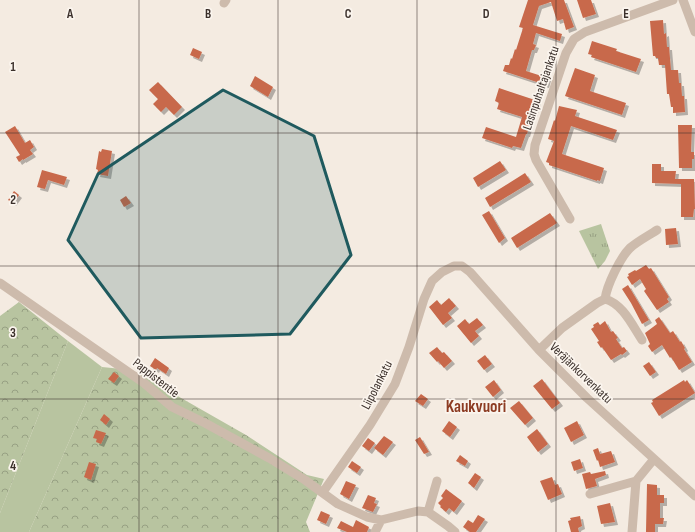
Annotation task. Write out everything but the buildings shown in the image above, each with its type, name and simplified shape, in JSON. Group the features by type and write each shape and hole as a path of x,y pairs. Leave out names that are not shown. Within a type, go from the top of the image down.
{"street":[{"name":"Lasinpuhaltajankatu","path":"570,219 534,154 535,145 566,53 574,39 585,32 673,0"},
{"path":"683,0 695,32"},
{"path":"605,299 606,291 624,256 631,247 657,230"},
{"name":"Veräjänkorvenkatu","path":"454,266 462,266 470,272 539,350 587,398 695,496"},
{"name":"Liipolankatu","path":"322,492 370,425 395,384 424,299 432,281 442,272 454,266"},
{"name":"Pappistentie","path":"0,283 144,383 172,407 205,423 268,458 304,480 338,504 367,517 381,520"},
{"path":"539,350 562,328 605,299 614,302 620,308 642,340"},
{"path":"632,532 636,481 654,459"},
{"path":"428,512 437,481"},
{"path":"590,494 636,481"},
{"path":"375,532 381,520 418,511 428,512 455,532"}],"highlighted area":[{"path":"223,90 314,136 351,255 290,334 141,338 68,240 98,174"}],"green space":[{"path":"601,224 610,251 605,261 598,269 579,231"},
{"path":"19,302 68,341 0,513 0,316"},
{"path":"68,341 102,367 29,532 0,532 0,513"},
{"path":"102,367 132,370 246,435 307,475 324,479 306,522 310,532 29,532"}],"district":[{"name":"Kaukvuori","path":"476,407"}]}
